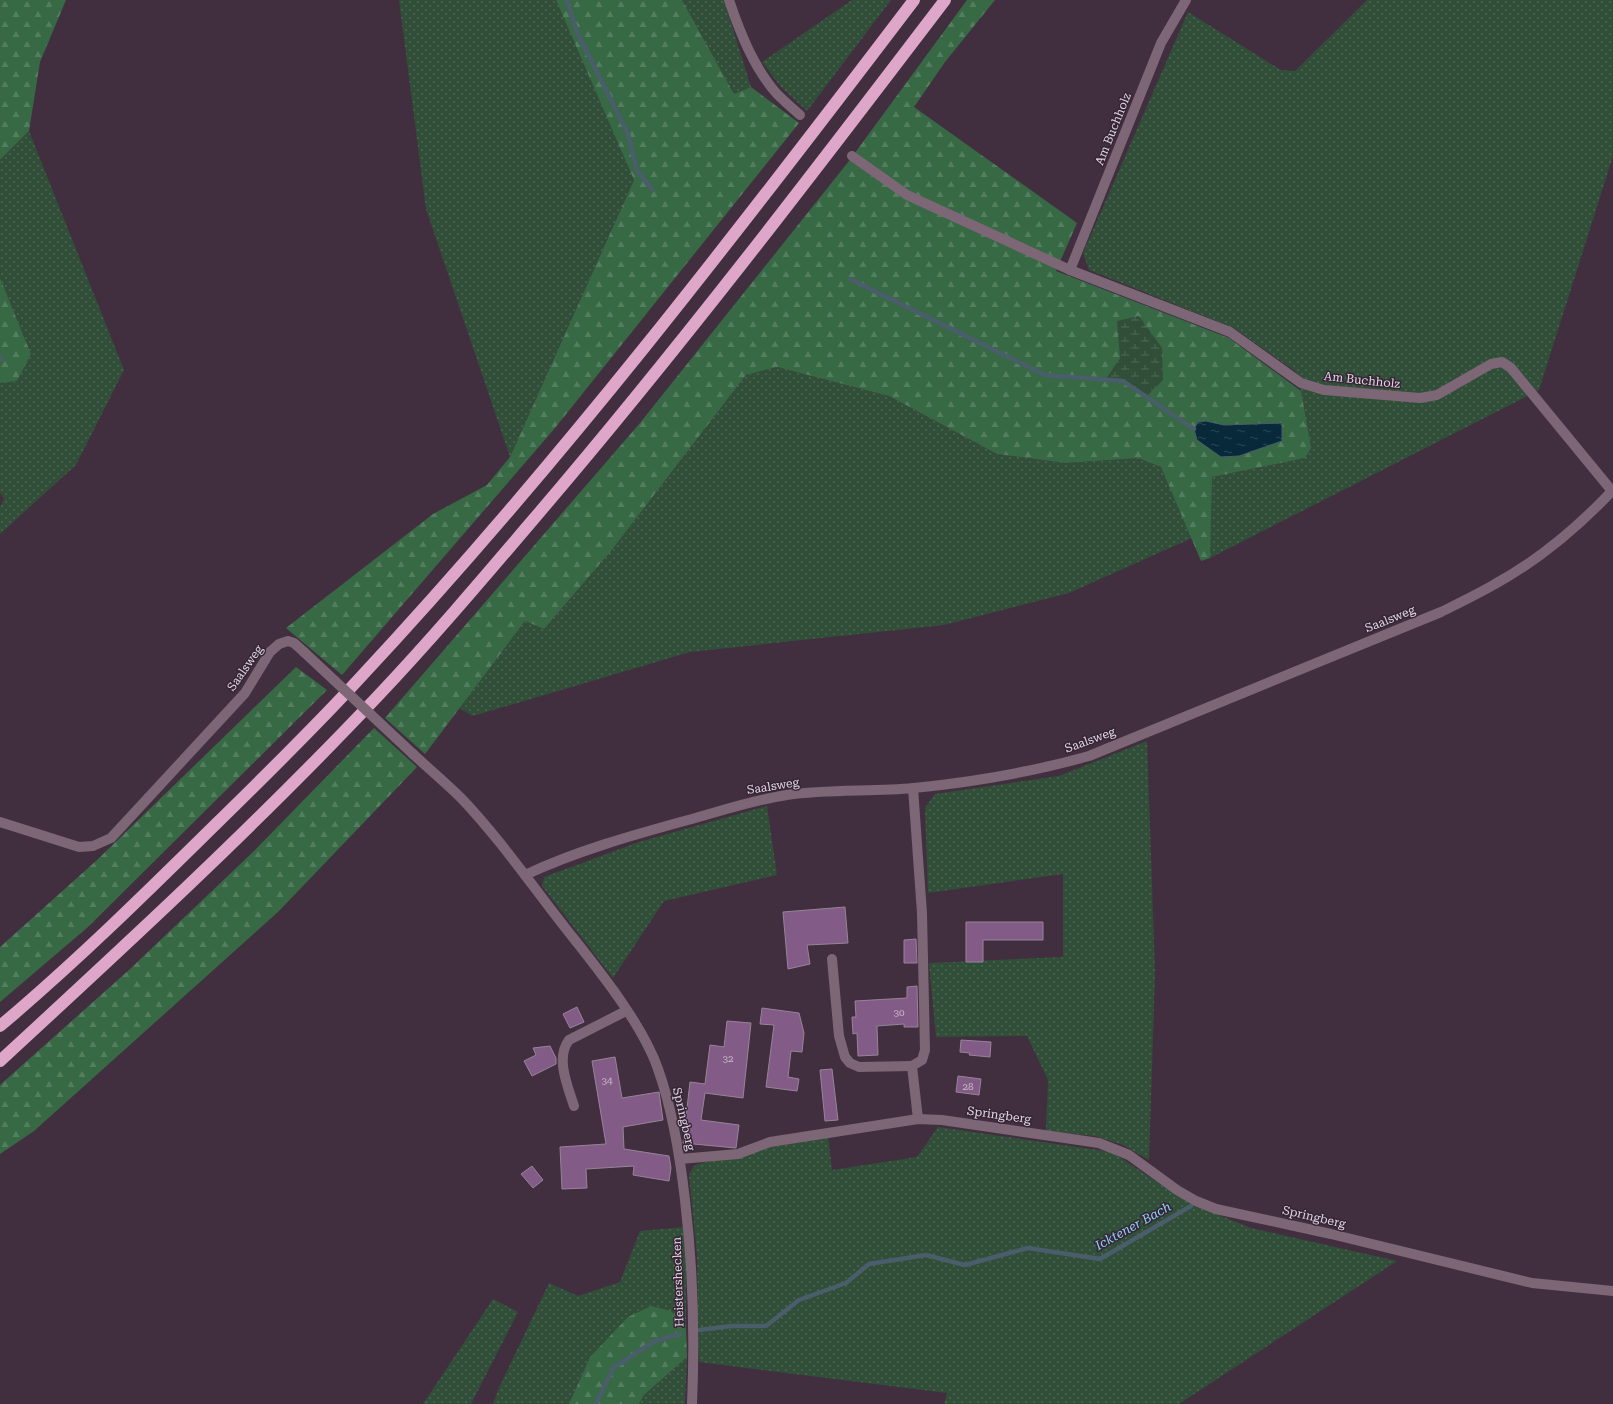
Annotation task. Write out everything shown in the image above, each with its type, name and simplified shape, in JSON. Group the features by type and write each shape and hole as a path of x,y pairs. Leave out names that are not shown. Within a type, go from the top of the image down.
{"highway":[{"path":"0,1026 26,1004 169,870 268,772 357,682 461,566 556,455 658,329 815,131 914,0"},
{"path":"0,1061 192,884 376,698 480,583 574,473 676,347 832,149 946,0"}],"street":[{"path":"730,0 739,30 755,61 777,93 800,115"},
{"name":"Am Buchholz","path":"1070,270 1161,43 1186,0"},
{"name":"Am Buchholz","path":"852,156 907,195 1070,270 1230,332 1301,383 1324,390 1420,398 1437,395 1491,364 1502,362 1511,368 1613,491"},
{"name":"Saalsweg","path":"0,822 79,847 93,846 111,838 245,693 270,652 279,644 288,641 294,643 304,652 462,800 526,878 542,867 641,833 754,801 788,795 913,788 1006,776 1089,756 1441,612 1496,583 1547,549 1595,510 1613,491"},
{"path":"832,959 839,1036 845,1057 850,1063 859,1067 912,1066 922,1060 925,1050 922,913 913,788"},
{"name":"Springberg","path":"526,878 588,956 636,1025 658,1067 670,1107 680,1159 738,1154 770,1142 918,1119 942,1120 1099,1143 1130,1155 1177,1190 1196,1201 1216,1209 1331,1234 1519,1280 1559,1287 1613,1291"},
{"path":"574,1106 564,1073 563,1056 565,1045 575,1037 626,1011"},
{"path":"912,1066 918,1119"},
{"name":"Heistershecken","path":"680,1159 691,1255 694,1365 692,1404"}],"green space":[{"path":"0,0 66,0 40,62 29,131 0,160"},
{"path":"399,0 556,0 634,180 510,457 426,209"},
{"path":"556,0 682,0 734,94 751,87 799,123 555,428 342,675 286,628 433,514 487,485 510,457 634,180"},
{"path":"682,0 724,0 751,87 734,94"},
{"path":"852,0 891,0 807,111 781,87 762,62"},
{"path":"967,0 995,0 945,62 914,107 1077,223 1056,271 1229,338 1301,391 1311,448 1305,458 1212,477 1210,558 1201,561 1161,467 1138,458 1066,463 997,454 889,396 777,367 746,375 611,551 544,629 525,621 425,754 385,718 640,423 849,161"},
{"path":"1367,0 1613,0 1613,156 1539,390 1210,558 1211,477 1305,458 1301,391 1296,372 1234,328 1089,270 1083,253 1188,12 1281,70 1295,71"},
{"path":"29,131 124,370 76,465 0,534 0,507 4,499 0,493 0,383 17,381 31,354 0,278 0,160"},
{"path":"0,278 31,354 17,381 0,383"},
{"path":"1139,316 1162,348 1163,380 1147,396 1123,381 1106,379 1120,358 1117,321"},
{"path":"777,367 889,396 997,454 1066,463 1138,458 1161,467 1192,538 1069,593 944,625 690,652 473,716 459,708 525,621 544,629 611,551 746,375"},
{"path":"296,667 327,690 88,927 0,1002 0,947 97,860"},
{"path":"374,728 417,767 278,912 34,1131 0,1154 0,1085 130,969 253,852"},
{"path":"1147,741 1155,972 1149,1160 1123,1145 1095,1136 1046,1131 1048,1080 1027,1036 936,1037 929,963 1063,957 1063,874 928,893 925,808 935,794 1059,776"},
{"path":"767,806 777,875 664,901 613,978 542,886 544,877 639,842"},
{"path":"938,1127 1112,1152 1175,1194 1214,1213 1251,1228 1397,1261 1179,1404 944,1404 947,1393 699,1362 697,1254 689,1174 695,1165 764,1147 828,1136 832,1170 917,1157"},
{"path":"686,1227 686,1329 671,1311 590,1357 569,1404 493,1404 499,1388 549,1283 578,1296 620,1282 640,1231"},
{"path":"493,1299 518,1312 471,1404 423,1404"},
{"path":"651,1306 671,1311 686,1329 687,1357 644,1395 639,1404 569,1404 590,1357 628,1317"},
{"path":"687,1357 685,1404 639,1404 644,1395"}],"water":[{"path":"1206,421 1224,425 1282,423 1282,441 1239,456 1221,457 1197,440 1194,429 1198,422"}],"building":[{"path":"845,907 848,943 807,945 810,964 788,969 783,912"},
{"path":"966,922 1043,922 1043,940 983,940 983,962 966,962"},
{"path":"916,939 917,963 904,963 904,940"},
{"path":"917,986 918,1027 904,1027 904,1024 877,1026 878,1055 858,1056 857,1033 853,1034 852,1017 856,1017 855,1001 907,998 907,987"},
{"path":"577,1007 584,1022 570,1028 563,1014"},
{"path":"762,1008 799,1013 804,1033 802,1052 791,1051 788,1077 799,1079 797,1091 766,1087 774,1025 760,1024"},
{"path":"727,1021 751,1023 743,1098 705,1093 701,1120 739,1125 736,1148 683,1143 690,1082 705,1084 710,1045 724,1047"},
{"path":"961,1040 991,1042 990,1057 969,1055 970,1053 960,1052"},
{"path":"550,1046 556,1058 556,1064 532,1076 524,1061 536,1055 533,1048"},
{"path":"615,1057 622,1098 659,1092 663,1120 623,1127 624,1149 669,1156 671,1168 669,1181 633,1175 634,1166 586,1169 587,1188 562,1189 560,1147 606,1144 592,1061"},
{"path":"832,1069 838,1120 825,1121 820,1070"},
{"path":"958,1076 981,1079 979,1095 956,1092"},
{"path":"532,1166 543,1180 533,1188 521,1174"}],"waterway":[{"path":"567,0 577,32 628,134 637,171 652,189"},
{"path":"850,279 1045,375 1123,381 1194,429"},
{"name":"Icktener Bach","path":"699,1330 731,1326 766,1326 799,1300 846,1283 869,1264 926,1255 965,1265 1028,1248 1100,1259 1191,1206"},
{"name":"Icktener Bach","path":"596,1404 613,1368 655,1341 680,1334"}]}
